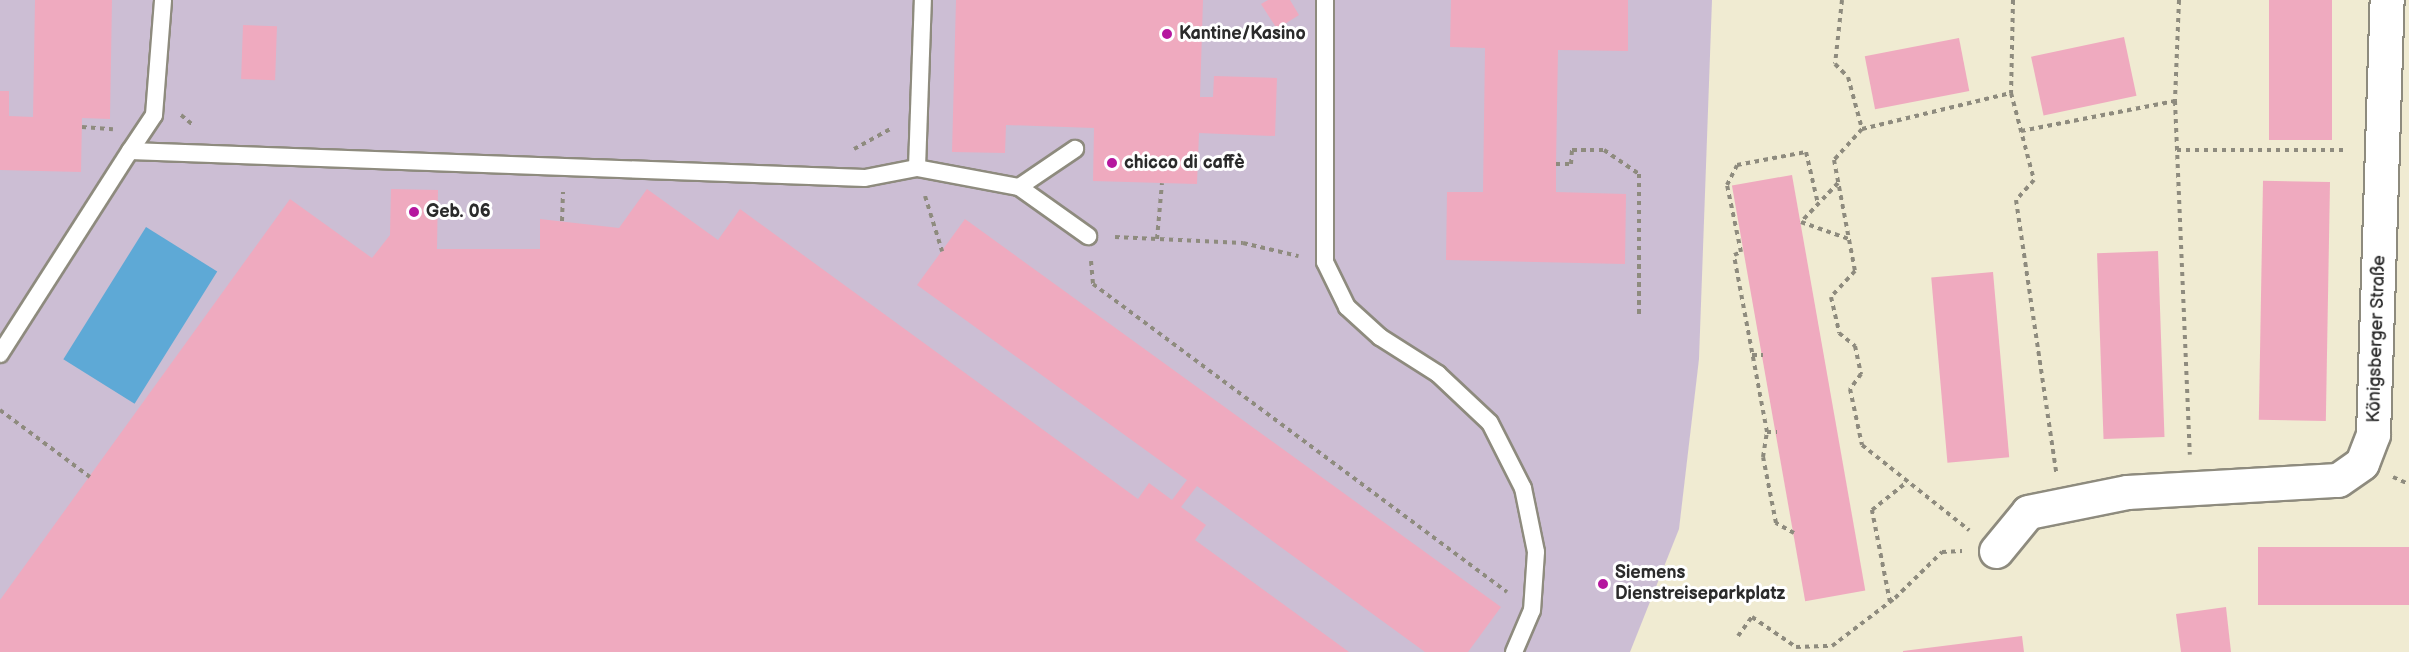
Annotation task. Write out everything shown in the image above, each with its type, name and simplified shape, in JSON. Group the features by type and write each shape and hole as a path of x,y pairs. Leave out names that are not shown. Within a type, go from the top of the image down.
{"street":[{"name":"Königsberger Straße","path":"1996,551 2028,512 2127,492 2338,480 2362,463 2373,434 2392,142 2387,0"}],"lane":[{"path":"0,354 154,115 163,0"},
{"path":"917,168 923,0"},
{"path":"1325,0 1325,262 1347,307 1380,337 1438,374 1490,423 1523,488 1536,552 1532,610 1514,652"},
{"path":"1019,187 1075,149"},
{"path":"130,151 864,178 917,168 1019,187 1088,236"}],"path":[{"path":"1842,0 1835,64 1848,77 1862,129"},
{"path":"2013,0 2011,93 2034,180 2016,200 2061,506"},
{"path":"2179,0 2175,101 2191,489"},
{"path":"1996,551 1862,445 1850,389 1861,374 1855,346 1839,333 1831,297 1855,271 1834,160 1862,129 2011,93"},
{"path":"2021,131 2175,101"},
{"path":"174,105 184,120 203,131"},
{"path":"845,151 855,149 895,125"},
{"path":"2177,150 2392,142"},
{"path":"1556,164 1571,164 1572,150 1604,150 1639,174 1639,314"},
{"path":"1794,533 1776,523 1763,456 1767,432 1734,255 1740,252 1727,184 1737,165 1806,152 1818,204"},
{"path":"1839,182 1801,222 1849,239"},
{"path":"1157,239 1162,183"},
{"path":"1325,262 1243,243 1088,236 1093,284 1532,610"},
{"path":"1752,356 1763,355"},
{"path":"0,410 90,477"},
{"path":"1767,432 1777,432"},
{"path":"1890,602 1872,510 1907,482"},
{"path":"1738,636 1752,617 1796,647 1832,646 1890,602 1942,552 1996,551"},
{"path":"1832,646 1833,652"}],"shaded area":[{"path":"0,0 1712,0 1699,359 1679,529 1630,652 0,652"}],"water":[{"path":"146,227 217,272 135,404 63,359"}],"building":[{"path":"35,0 112,0 110,119 82,118 81,172 0,170 0,91 9,91 9,116 33,117"},
{"path":"956,0 1203,0 1200,97 1213,97 1214,76 1277,78 1275,136 1199,133 1197,184 1093,181 1094,128 1006,125 1005,153 952,152"},
{"path":"1268,0 1290,0 1299,15 1277,29 1261,4"},
{"path":"1451,0 1628,0 1628,51 1558,50 1556,164 1556,192 1626,194 1625,264 1446,260 1447,192 1483,192 1485,48 1450,47"},
{"path":"2269,0 2332,0 2332,140 2269,140"},
{"path":"243,25 277,26 275,80 241,79"},
{"path":"2124,37 2136,96 2044,115 2031,57"},
{"path":"1959,38 1969,91 1875,109 1865,56"},
{"path":"1792,175 1865,591 1805,601 1732,186"},
{"path":"2263,181 2330,182 2326,421 2259,420"},
{"path":"391,189 438,190 437,249 540,249 540,219 619,228 647,189 718,240 740,209 1138,499 1149,483 1172,500 1187,480 917,285 965,219 1501,607 1468,652 1425,652 1197,486 1181,507 1206,525 1195,540 1349,652 0,652 0,600 290,199 372,258 390,235"},
{"path":"2158,251 2164,437 2104,439 2097,253"},
{"path":"1993,272 2009,457 1947,463 1931,277"},
{"path":"2258,547 2409,547 2409,605 2258,605"},
{"path":"2226,607 2231,652 2181,652 2176,614"},
{"path":"2022,636 2024,652 1903,652 1903,651"}],"place":[{"name":"Kantine/Kasino","path":"1167,34"},
{"name":"chicco di caffè","path":"1112,163"},
{"name":"Geb. 06","path":"414,212"},
{"name":"Siemens Dienstreiseparkplatz","path":"1603,584"}]}
